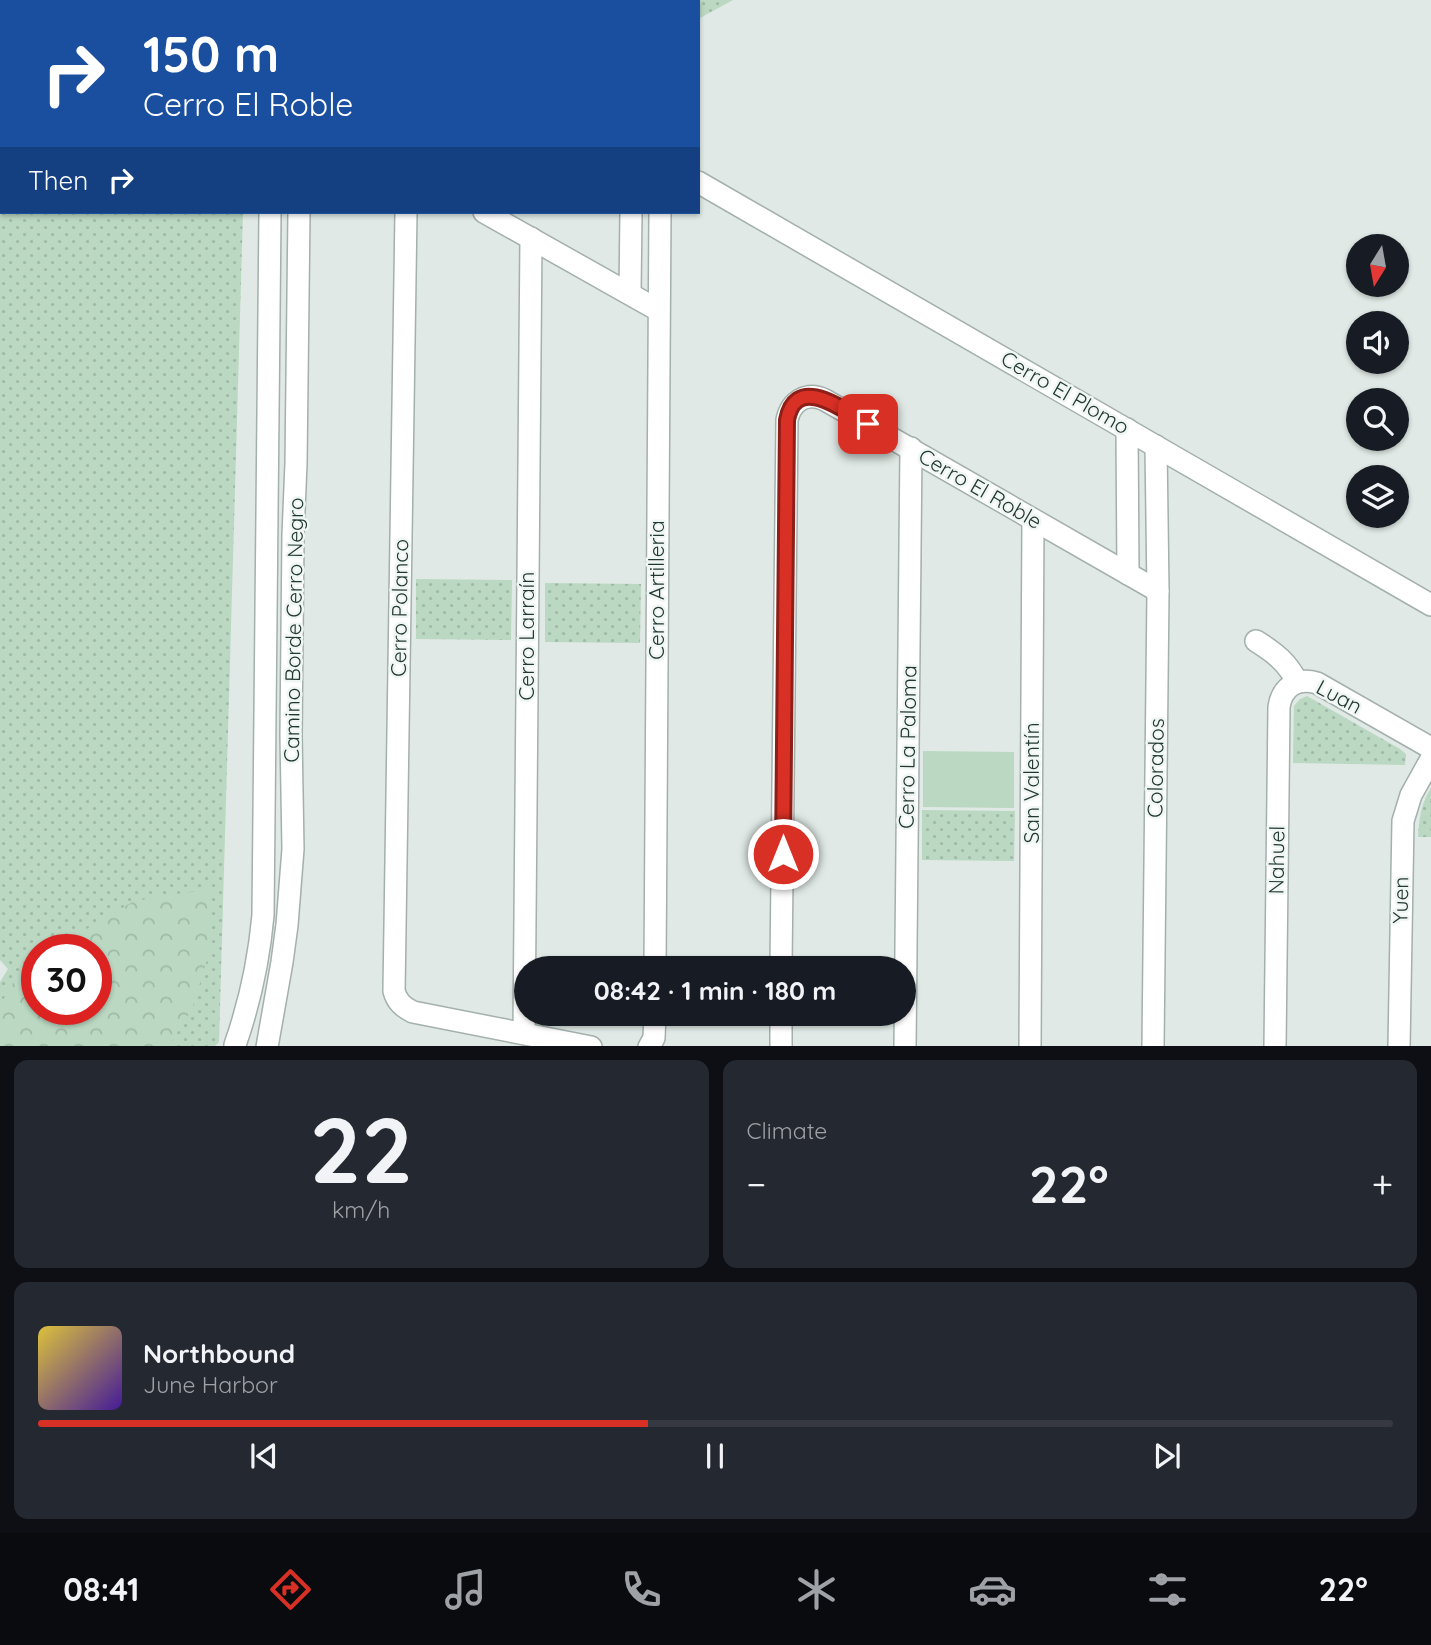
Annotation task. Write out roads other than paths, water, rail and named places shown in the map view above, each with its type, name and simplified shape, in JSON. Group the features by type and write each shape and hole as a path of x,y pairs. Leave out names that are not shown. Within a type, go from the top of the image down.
{"street":[{"name":"Cerro El Plomo","path":"700,183 1431,605"},
{"name":"Camino Borde Cerro Negro","path":"270,214 263,915 256,973 238,1037 268,1042 287,925 293,849 291,735 299,214"},
{"name":"Cerro Polanco","path":"406,214 394,985 399,1002 413,1012 524,1034"},
{"path":"488,214 658,310"},
{"path":"630,293 631,214"},
{"name":"Cerro Artilleria","path":"655,956 660,214"},
{"name":"Cerro Larraín","path":"524,1034 531,238"},
{"name":"Cerro El Roble","path":"781,956 787,420 793,405 806,397 819,397 1158,591"},
{"path":"1127,429 1128,574"},
{"name":"Colorados","path":"1153,1046 1158,591 1156,446"},
{"name":"Cerro La Paloma","path":"905,1046 911,448"},
{"path":"1156,489 1189,465"},
{"name":"San Valentín","path":"1030,1046 1034,520"},
{"name":"Luan","path":"1256,641 1284,661 1297,682 1312,681 1322,685 1431,748"},
{"name":"Nahuel","path":"1275,1046 1279,707 1284,691 1297,682"},
{"name":"Yuen","path":"1399,1046 1402,821 1410,795 1431,759"},
{"path":"649,1046 654,1038 654,1026"},
{"path":"781,1026 781,1046"},
{"path":"524,1034 591,1046"}]}
